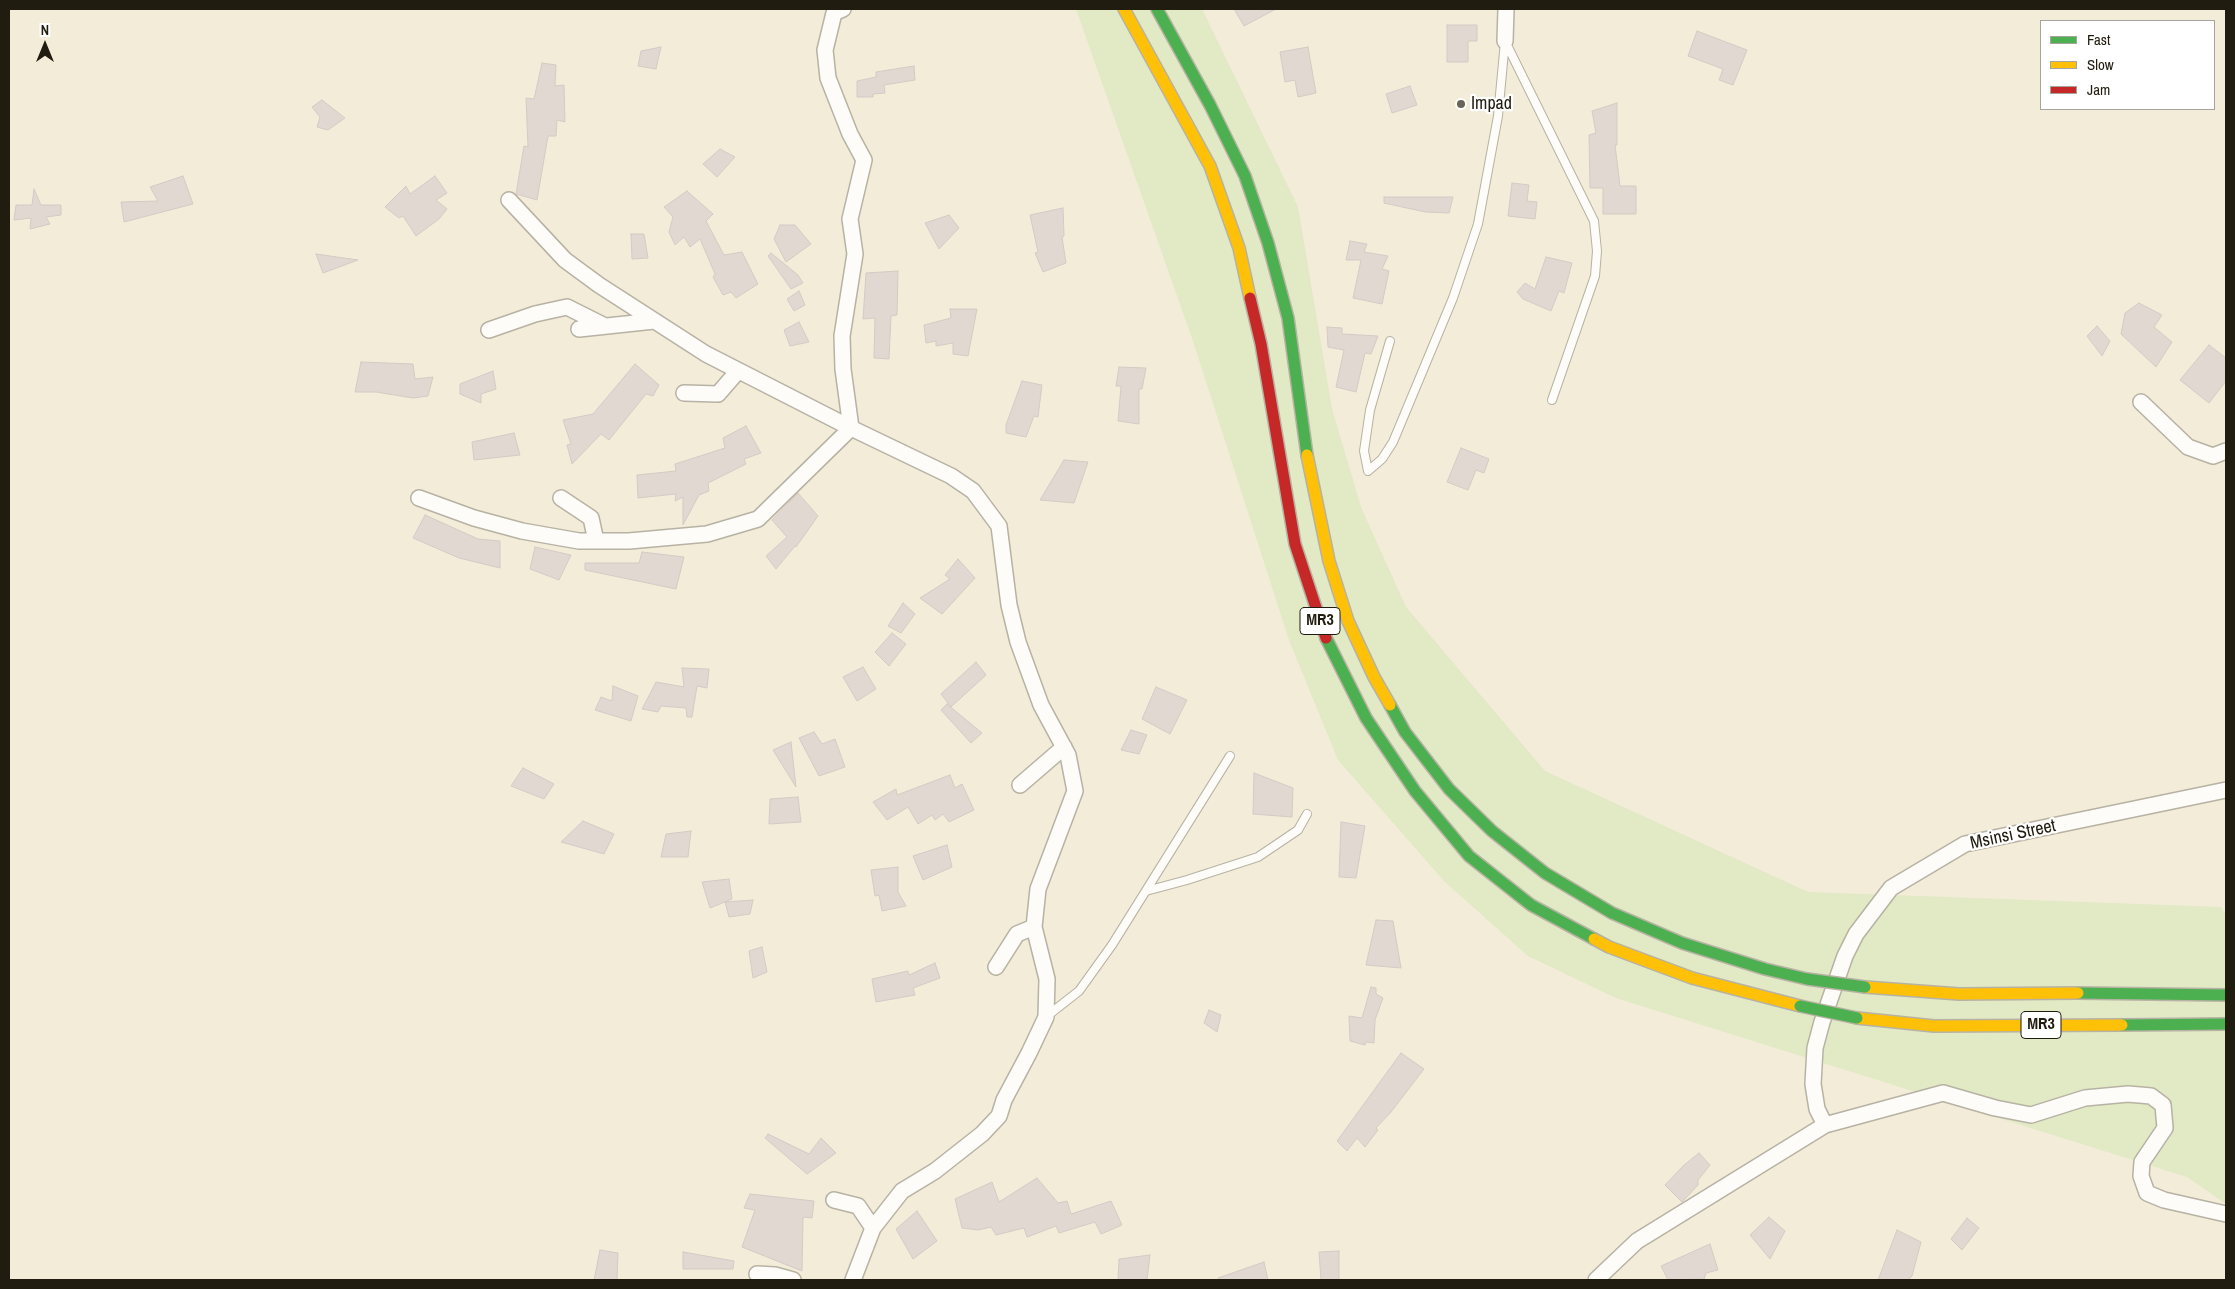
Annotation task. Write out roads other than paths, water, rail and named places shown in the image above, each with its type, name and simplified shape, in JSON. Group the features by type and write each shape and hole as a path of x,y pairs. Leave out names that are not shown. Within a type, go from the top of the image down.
{"highway":[{"name":"MR3","path":"1124,9 1210,166 1240,248 1261,344 1295,544 1324,634 1366,718 1415,792 1469,856 1531,905 1609,948 1692,978 1800,1006 1857,1018 1934,1026 2226,1024"},
{"name":"MR3","path":"1157,9 1210,105 1245,176 1268,243 1288,318 1308,473 1329,561 1348,622 1374,677 1405,732 1449,789 1492,831 1545,873 1612,913 1682,943 1765,969 1807,979 1865,987 1959,994 2121,993 2226,995"}],"street":[{"path":"1505,41 1506,9"},
{"path":"837,10 825,50 828,78 850,134 864,160 850,219 855,254 842,336 843,369 851,428"},
{"path":"509,200 565,260 654,321 706,354 738,371 951,476 974,491 999,526 1009,605 1024,662 1041,705 1068,755 1076,791 1038,889 1034,927 1047,979 1046,1017 1004,1100 999,1116 982,1134 935,1171 902,1191 873,1228 853,1280"},
{"path":"489,330 535,314 567,307 605,326"},
{"path":"578,329 654,321"},
{"path":"684,393 718,394 738,371"},
{"path":"2141,402 2188,447 2213,456 2226,451"},
{"path":"419,498 474,518 522,531 578,541 629,541 707,534 758,519 851,428"},
{"path":"561,498 591,518 596,541"},
{"path":"1020,785 1064,748"},
{"name":"Msinsi Street","path":"1825,1125 1817,1109 1813,1084 1815,1048 1822,1022 1845,956 1856,934 1891,888 1965,844 2226,790"},
{"path":"996,967 1017,934 1034,927"},
{"path":"1596,1280 1637,1241 1825,1125 1943,1093 1995,1108 2031,1115 2085,1098 2128,1094 2150,1096 2163,1105 2165,1128 2142,1162 2141,1176 2147,1193 2164,1200 2226,1214"},
{"path":"834,1200 858,1206 873,1228"},
{"path":"757,1274 775,1275 793,1280"}],"lane":[{"path":"1390,341 1370,410 1364,451 1368,471 1382,460 1393,442 1453,298 1478,224 1498,116 1505,41"},
{"path":"1505,41 1594,221 1597,251 1595,276 1552,400"},
{"path":"1046,1017 1079,991 1112,945 1230,756"},
{"path":"1146,891 1258,857 1298,830 1308,814"}],"place":[{"name":"Impad","path":"1461,104"}]}
